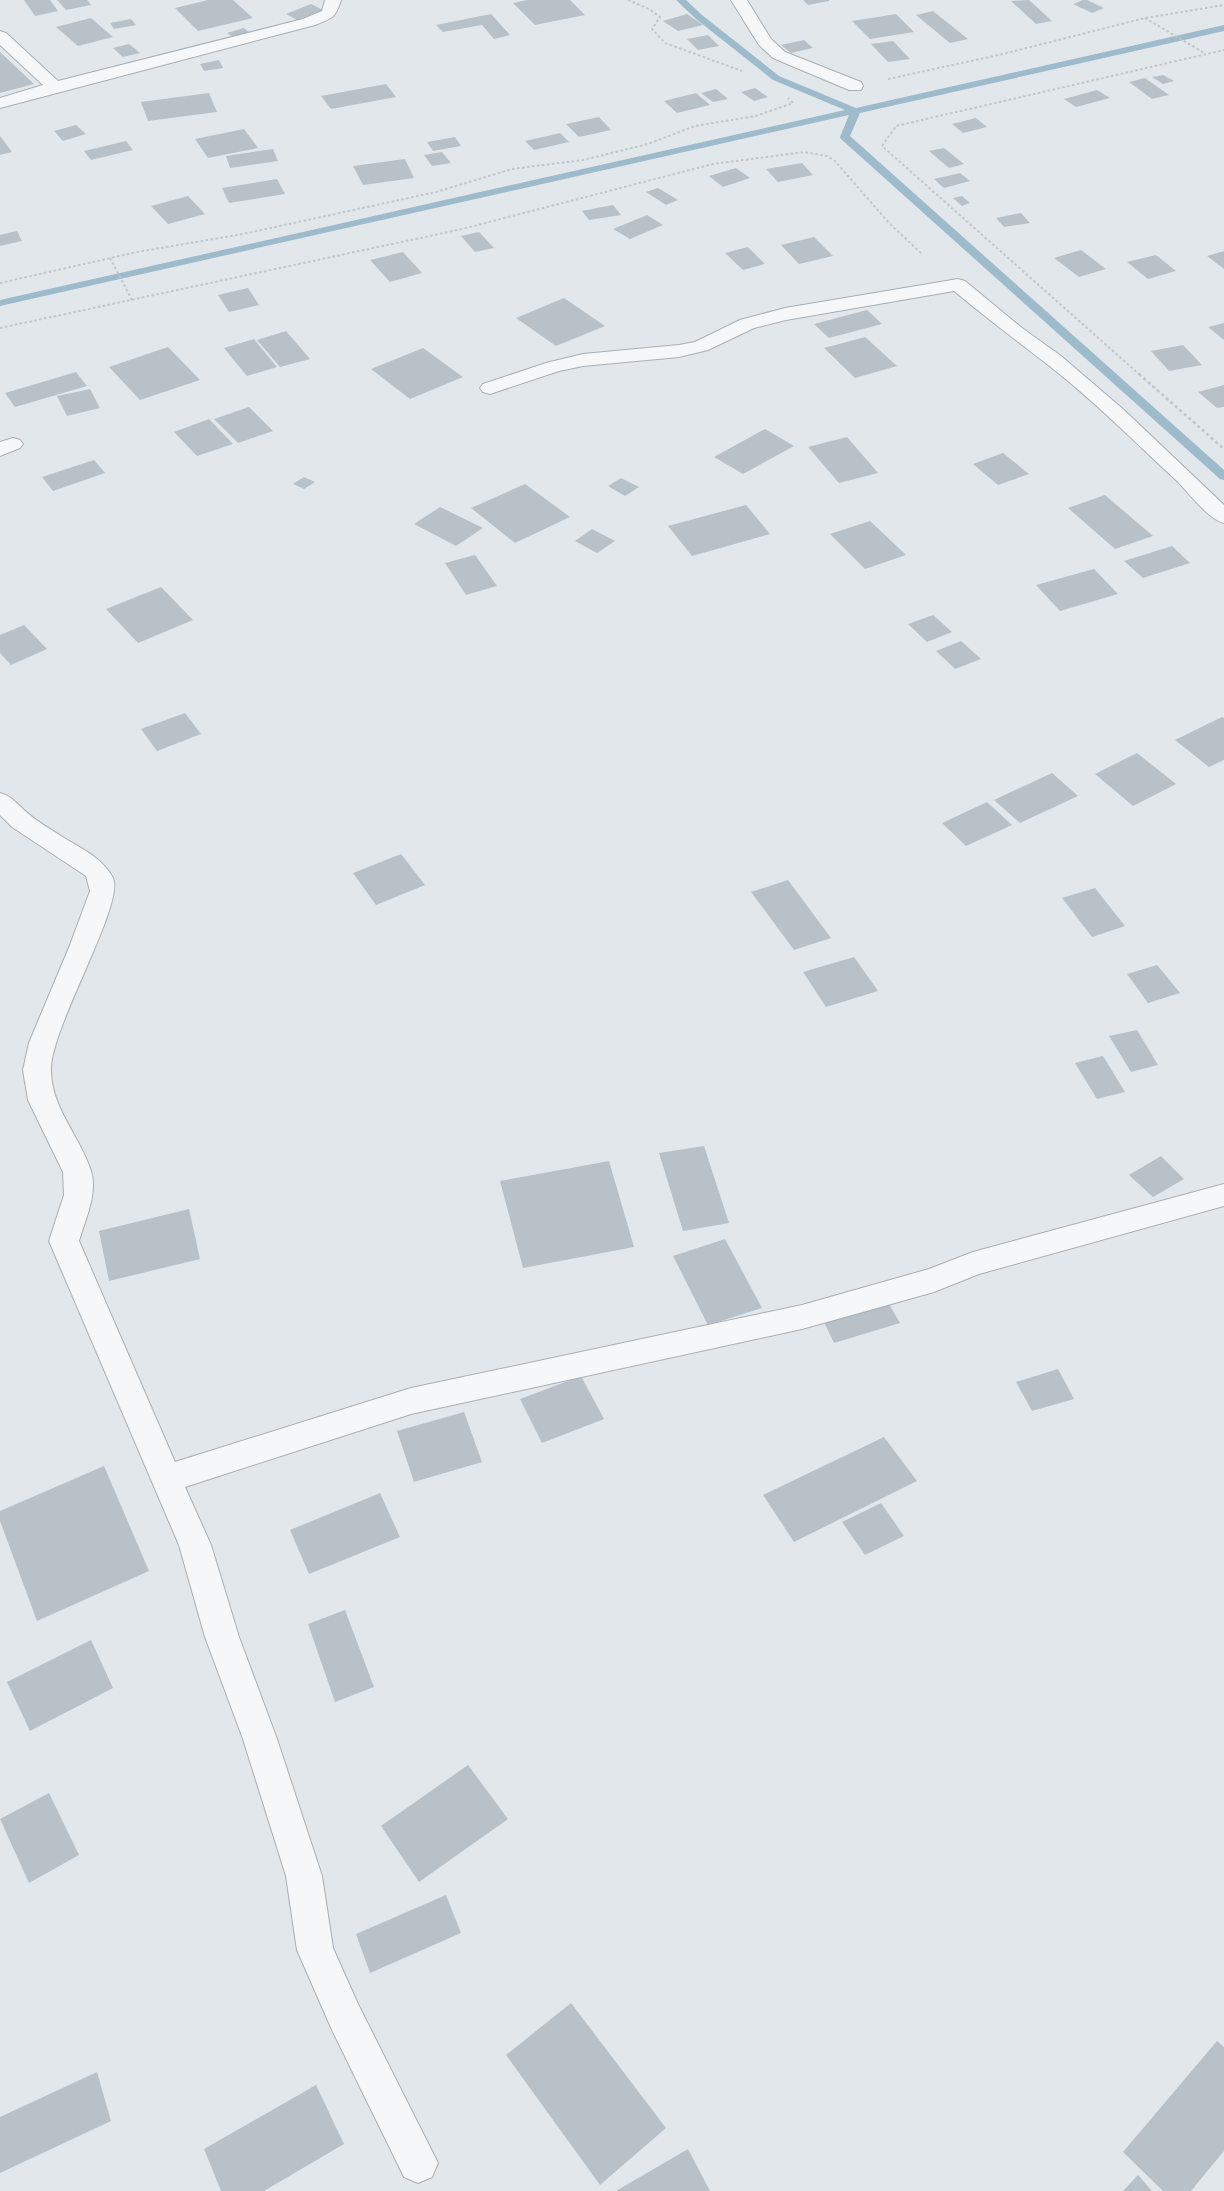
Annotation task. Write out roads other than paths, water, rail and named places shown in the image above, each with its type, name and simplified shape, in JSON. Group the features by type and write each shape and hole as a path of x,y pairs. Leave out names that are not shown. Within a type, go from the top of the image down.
{"street":[{"path":"0,103 308,22 329,14 333,0"},
{"path":"739,0 765,42 779,55 855,86"},
{"path":"0,36 55,87"},
{"path":"490,388 553,367 583,360 679,351 701,346 747,324 785,314 958,285 1015,332 1054,360 1117,414 1193,484 1224,517"},
{"path":"0,800 21,821 56,846 86,863 102,880 103,891 83,945 42,1043 37,1070 42,1100 77,1172 78,1195 64,1241 195,1545 222,1637 260,1739 304,1876 315,1950 418,2163"},
{"path":"166,1479 411,1402 802,1316 918,1285 973,1264 1224,1195"}],"waterway":[{"path":"681,0 699,17 776,78 855,111"},
{"path":"855,111 1224,28"},
{"path":"0,303 855,111"},
{"path":"855,111 845,137 1224,476"}]}
